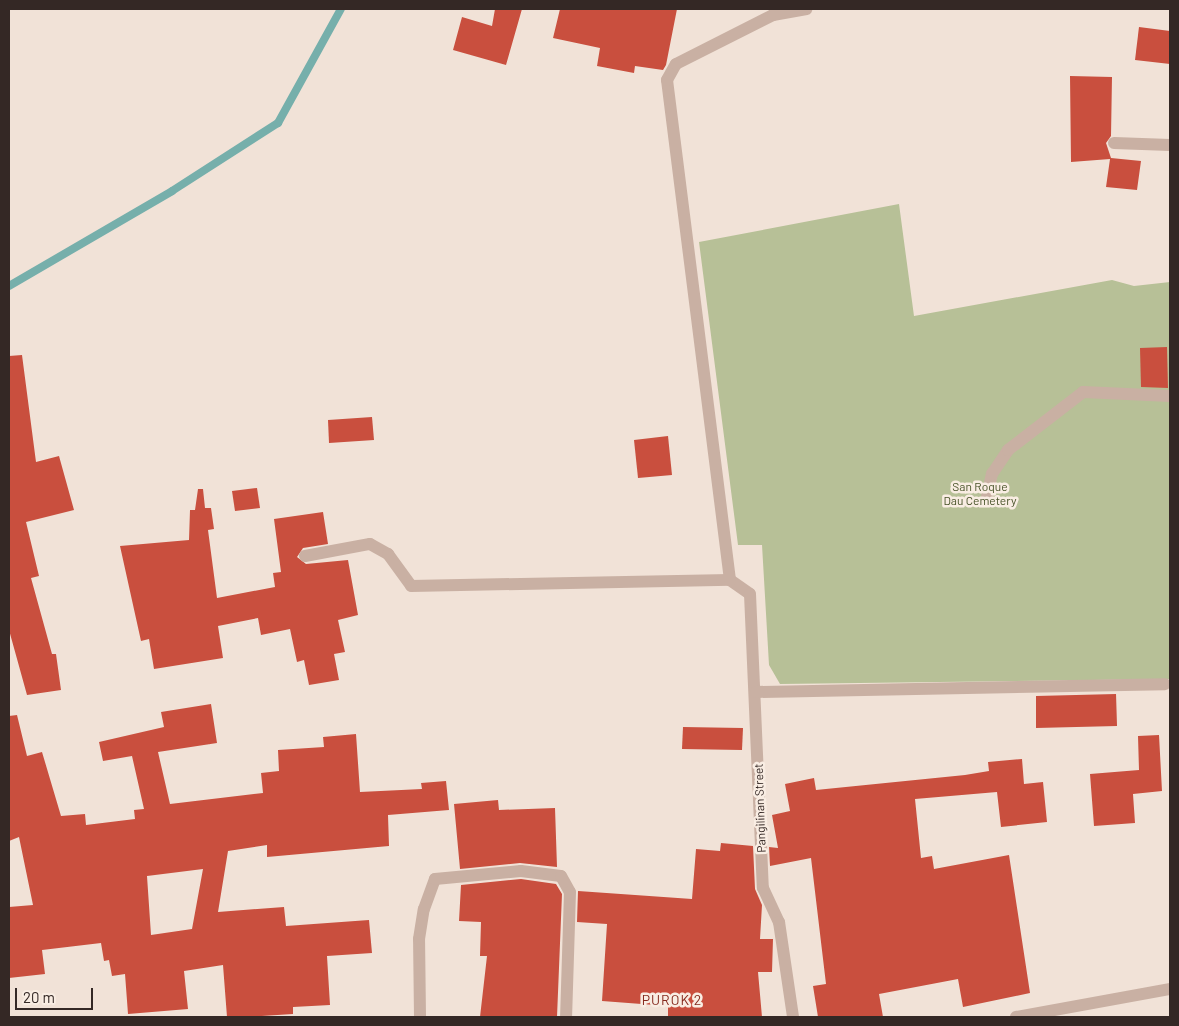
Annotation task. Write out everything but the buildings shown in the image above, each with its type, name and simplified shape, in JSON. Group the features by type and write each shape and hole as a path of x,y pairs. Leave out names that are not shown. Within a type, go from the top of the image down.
{"street":[{"path":"305,556 370,544 388,554 411,586 730,580 667,80 676,64 773,15 806,9"},
{"path":"1114,144 1170,145"},
{"path":"987,497 992,474 1008,450 1083,392 1170,396"},
{"name":"Pangilinan Street","path":"730,580 750,594 756,692 763,888 780,922 793,1017"},
{"path":"756,692 1165,684"},
{"path":"420,1017 419,939 424,909 434,880 520,871 561,876 570,892 566,1017"},
{"path":"1016,1017 1170,989"}],"green space":[{"name":"San Roque Dau Cemetery","path":"899,204 914,316 1112,280 1134,286 1170,282 1170,679 780,684 769,665 762,545 738,545 699,242"}],"waterway":[{"path":"9,286 172,191 278,123 341,9"}],"district":[{"name":"PUROK 2","path":"672,1000"}]}
